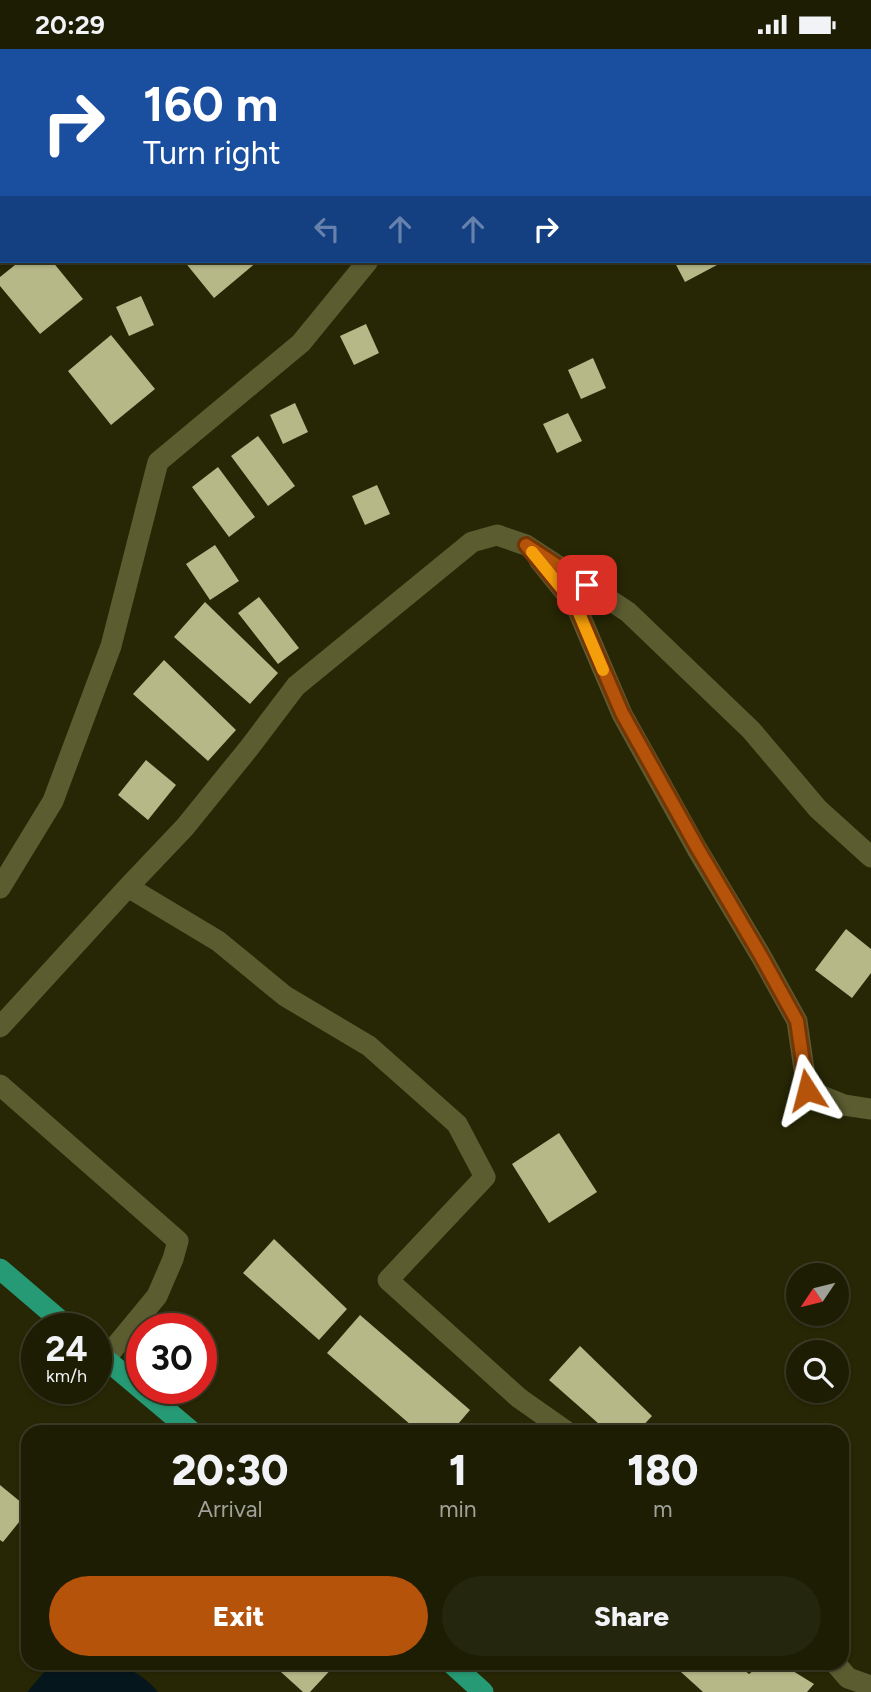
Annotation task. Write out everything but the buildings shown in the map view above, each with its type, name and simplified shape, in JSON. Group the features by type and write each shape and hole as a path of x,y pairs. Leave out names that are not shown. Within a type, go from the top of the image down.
{"highway":[{"path":"0,1269 51,1313"},
{"path":"112,1364 184,1425"},
{"path":"459,1670 484,1692"}],"street":[{"path":"0,888 53,801 111,646 158,462 302,343 366,263"},
{"path":"0,1027 185,827 296,687 472,542 497,535 526,545 628,612 751,730 818,809 871,857"},
{"path":"526,545 576,606 622,713 797,1021 807,1090 844,1105 871,1109"},
{"path":"128,887 218,941 285,996 369,1047 457,1124 485,1177 388,1280 519,1398 557,1425"},
{"path":"0,1085 178,1241 157,1296 112,1343"},
{"path":"841,1670 848,1678 871,1686"}],"shaded area":[{"path":"46,1670 130,1670 147,1680 158,1692 27,1692"}],"slow traffic":[{"path":"532,552 576,606 603,670"}],"route":[{"path":"587,585 526,545 576,606 622,713 797,1021 807,1090"}]}
